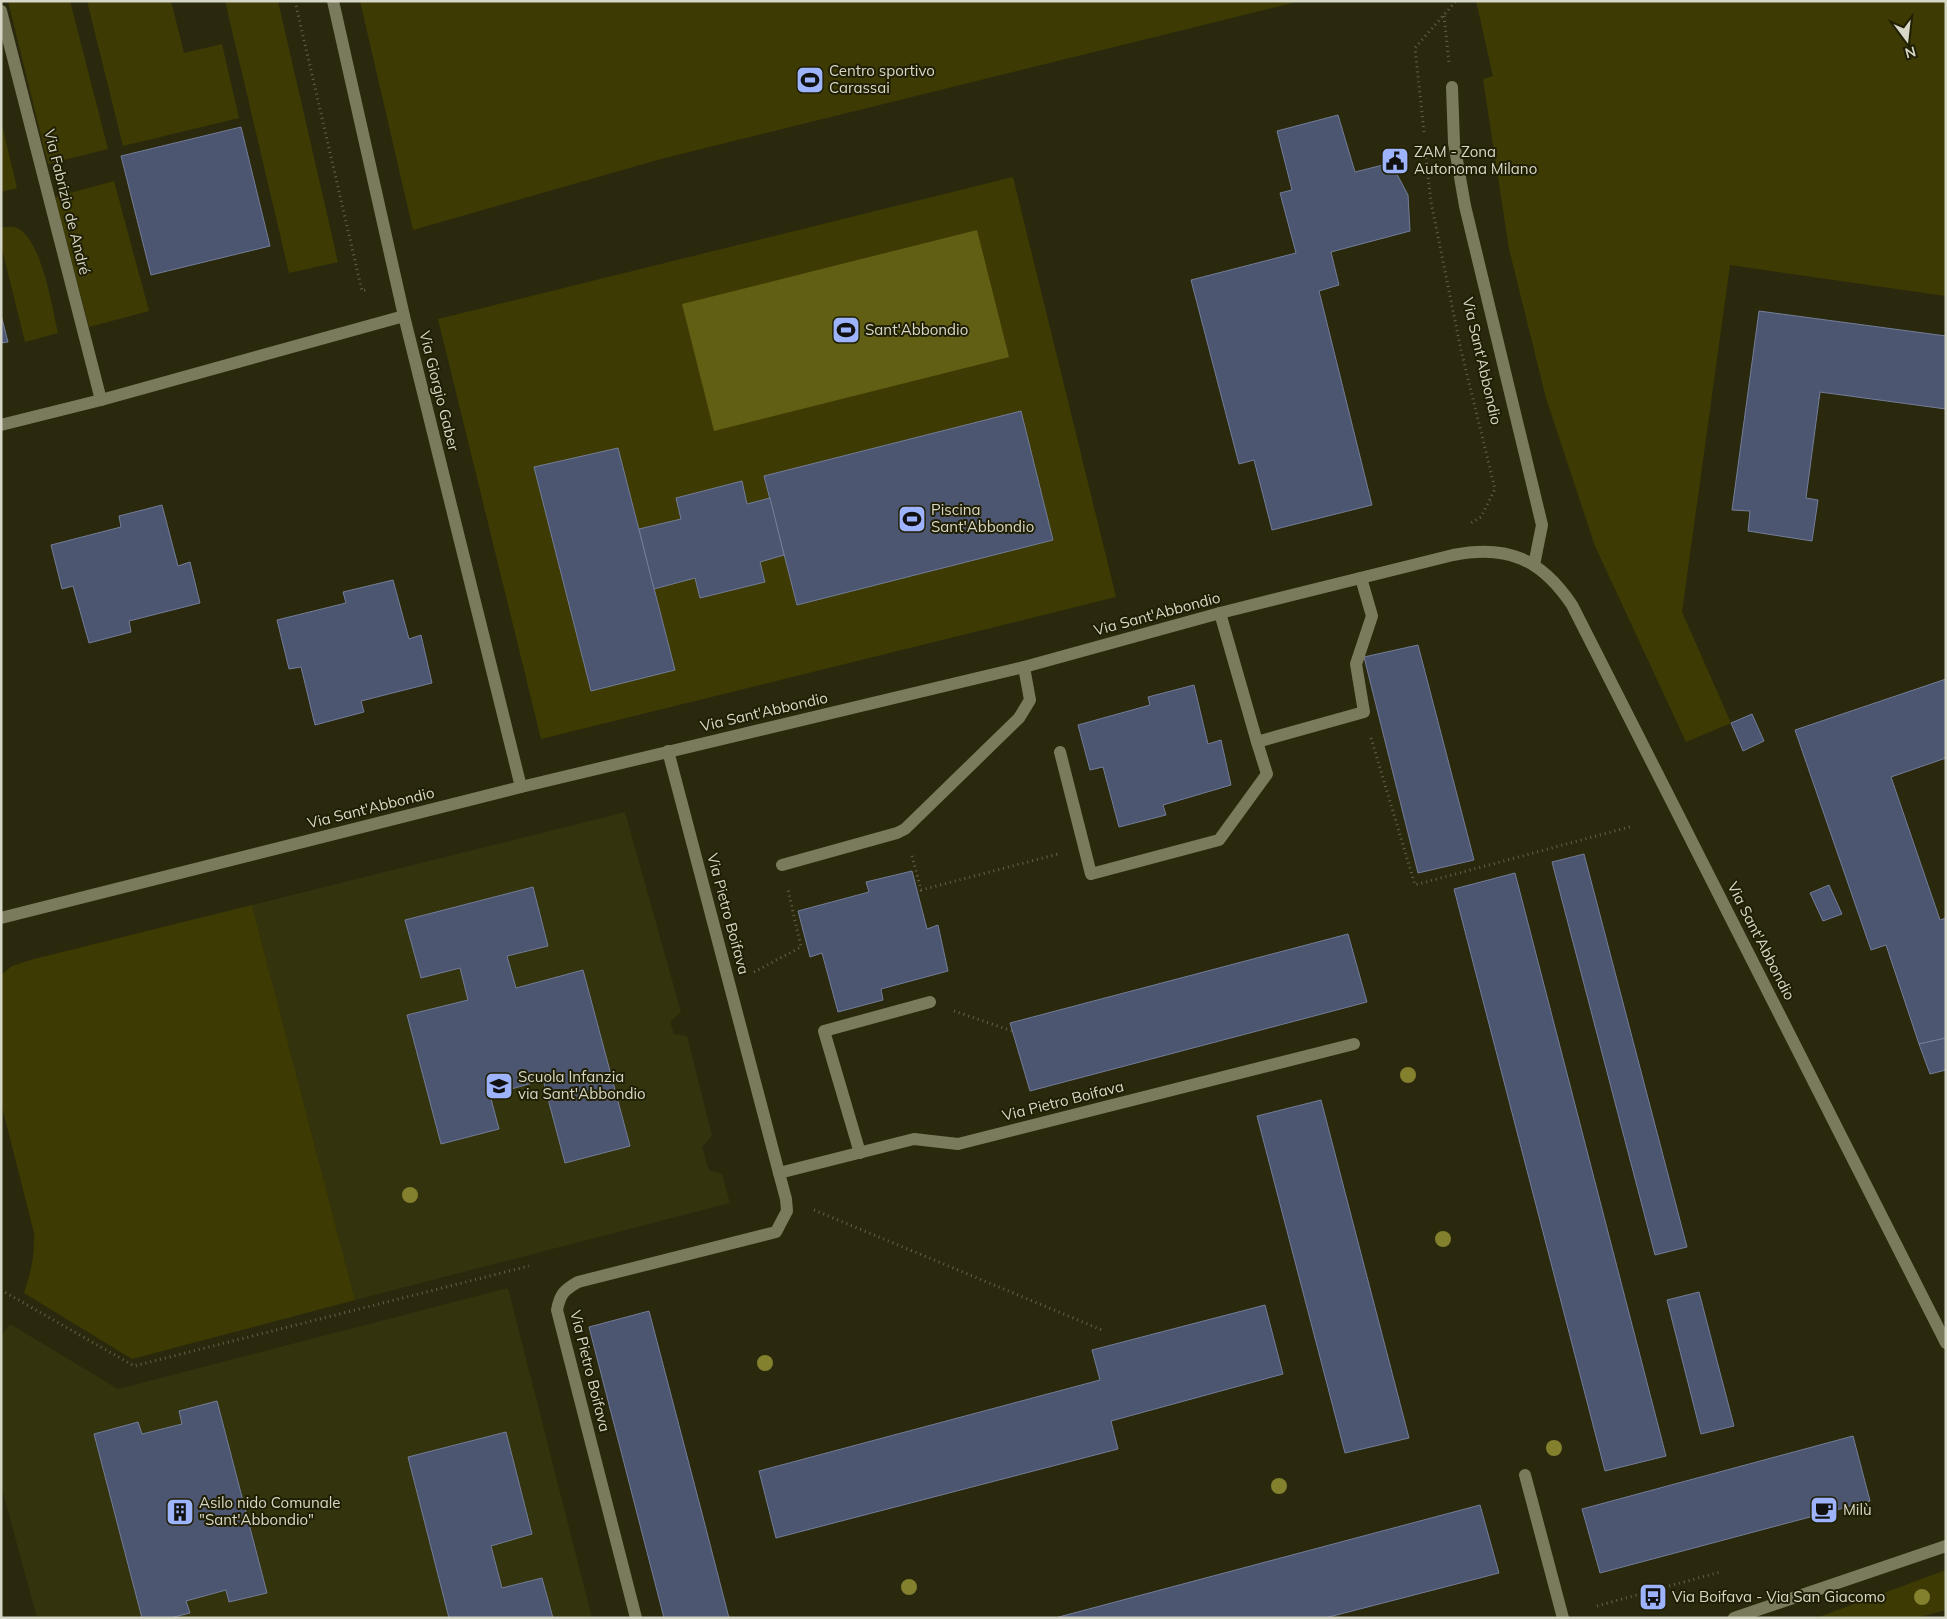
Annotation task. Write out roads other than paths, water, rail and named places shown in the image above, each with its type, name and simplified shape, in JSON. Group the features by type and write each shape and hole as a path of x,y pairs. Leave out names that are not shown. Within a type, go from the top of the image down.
{"street":[{"name":"Via Giorgio Gaber","path":"333,1 404,316 520,787"},
{"name":"Via Fabrizio de André","path":"1,11 100,400"},
{"name":"Via Sant'Abbondio","path":"1452,87 1454,143 1465,206 1542,525 1534,565"},
{"path":"1,425 100,400 404,316"},
{"name":"Via Sant'Abbondio","path":"1,918 520,787 1024,667 1220,613 1471,551 1492,551 1508,554 1534,565 1548,574 1561,588 1572,605 1946,1343"},
{"path":"1257,742 1364,712 1356,664 1372,616 1361,578"},
{"path":"1060,752 1091,874 1219,840 1268,774 1220,613"},
{"path":"782,865 897,833 905,829 1019,718 1030,700 1024,667"},
{"name":"Via Pietro Boifava","path":"636,1618 557,1310 559,1299 566,1289 578,1282 776,1232 786,1214 786,1199 780,1174 668,751"},
{"path":"860,1153 824,1031 930,1002"},
{"name":"Via Pietro Boifava","path":"780,1174 914,1139 958,1144 1354,1044"},
{"path":"1525,1475 1563,1618"},
{"path":"1734,1618 1946,1546"}],"place":[{"name":"Centro sportivo Carassai","path":"810,80"},
{"name":"ZAM - Zona Autonoma Milano","path":"1395,161"},
{"name":"Sant'Abbondio","path":"846,330"},
{"name":"Piscina Sant'Abbondio","path":"912,519"},
{"name":"Scuola Infanzia via Sant'Abbondio","path":"499,1086"},
{"name":"Milù","path":"1824,1510"},
{"name":"Asilo nido Comunale \"Sant'Abbondio\"","path":"180,1512"},
{"name":"Via Boifava - Via San Giacomo","path":"1653,1597"}]}
